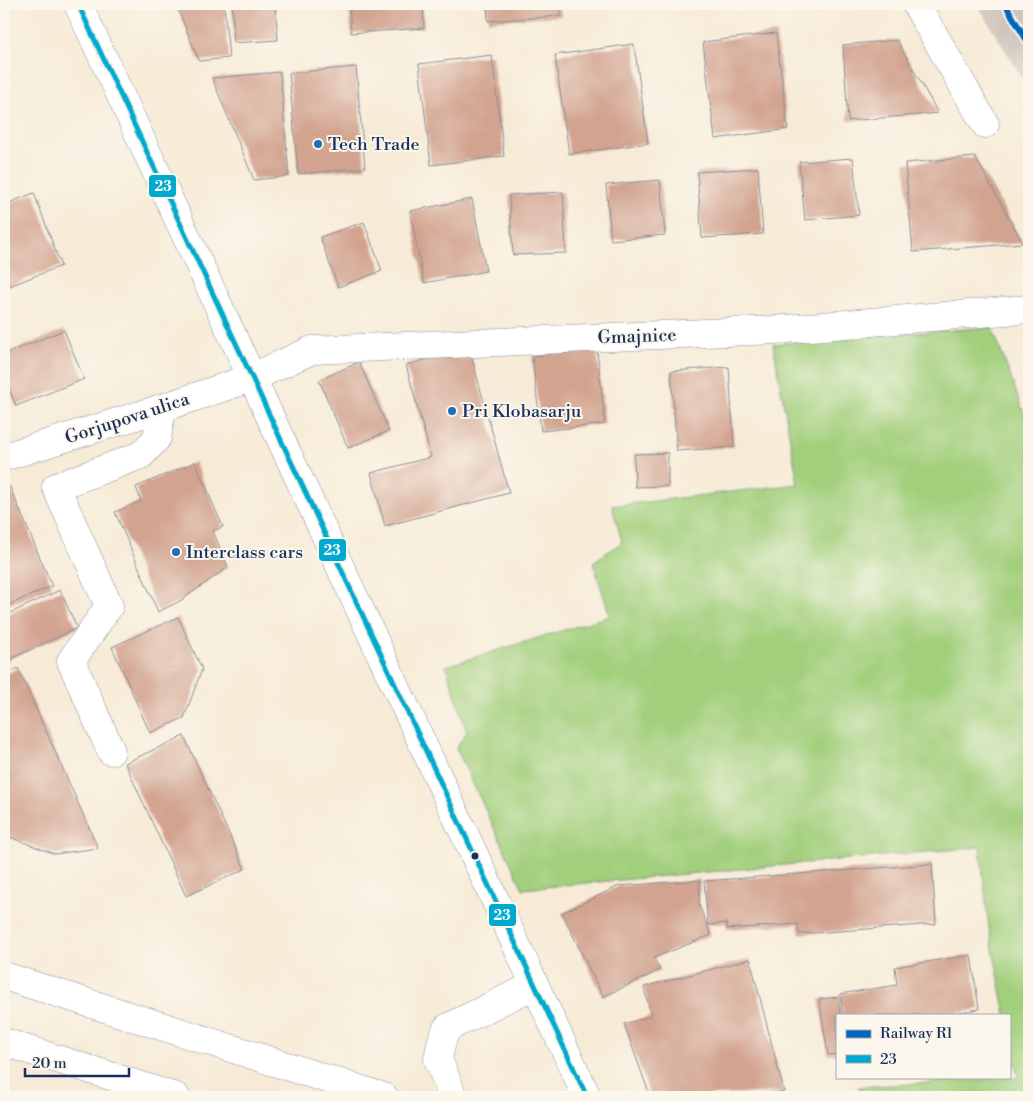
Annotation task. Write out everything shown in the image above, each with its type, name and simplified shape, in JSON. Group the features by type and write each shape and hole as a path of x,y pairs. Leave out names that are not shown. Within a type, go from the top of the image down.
{"main road":[{"path":"78,4 587,1097"},
{"path":"916,4 985,124"},
{"name":"Gmajnice","path":"251,378 312,350 774,330 1029,309"},
{"name":"Gorjupova ulica","path":"4,457 251,378"},
{"path":"111,751 70,661 109,606 56,487 141,455 157,438 162,408"},
{"path":"4,976 376,1094"},
{"path":"453,1097 438,1059 447,1028 534,985"},
{"path":"4,1042 176,1097"}],"shaded area":[{"path":"977,4 1029,4 1029,89"}],"green space":[{"path":"992,327 1029,427 1029,1097 864,1097 858,1087 1018,1078 1010,1039 1010,1014 1006,1014 989,929 980,847 523,889 456,748 467,732 446,666 610,616 593,562 622,542 612,506 798,484 773,344"}],"building":[{"path":"176,4 224,4 229,58 199,61"},
{"path":"232,4 275,4 278,40 234,43"},
{"path":"349,4 423,4 424,28 351,33"},
{"path":"487,4 560,4 561,16 488,21"},
{"path":"776,33 788,129 715,139 703,42"},
{"path":"897,40 938,113 848,121 843,45"},
{"path":"634,44 648,143 569,154 555,55"},
{"path":"492,55 504,156 431,165 419,64"},
{"path":"356,67 365,168 298,174 289,73"},
{"path":"280,72 289,176 254,180 212,78"},
{"path":"975,157 1023,243 913,252 905,163"},
{"path":"853,158 859,215 805,220 799,162"},
{"path":"758,168 763,234 702,238 697,172"},
{"path":"660,180 665,235 611,240 606,185"},
{"path":"563,192 566,253 513,255 509,195"},
{"path":"34,193 61,266 4,288 4,205"},
{"path":"472,199 486,271 424,283 410,211"},
{"path":"364,222 382,271 338,287 320,237"},
{"path":"64,330 84,379 16,406 4,377 4,354"},
{"name":"Pri Klobasarju","path":"469,348 509,493 385,526 371,473 431,457 406,365"},
{"path":"597,350 605,424 541,431 532,356"},
{"path":"359,362 389,431 348,448 319,380"},
{"path":"729,367 734,447 677,451 671,371"},
{"path":"668,453 668,486 635,487 634,454"},
{"path":"195,462 223,527 213,531 228,567 180,601 158,612 115,512 141,501 136,487"},
{"path":"10,487 52,586 4,607 4,490"},
{"path":"60,590 77,628 4,662 4,616"},
{"path":"178,617 202,669 184,718 150,733 112,647"},
{"path":"18,668 98,848 55,854 4,835 4,675"},
{"path":"184,736 245,869 186,896 125,763"},
{"path":"932,864 936,924 799,934 798,924 727,929 726,923 708,925 704,881"},
{"path":"700,880 699,905 711,935 654,958 660,970 603,997 562,913 619,886"},
{"path":"971,955 979,1009 949,1014 843,1014 840,994 897,985 895,967"},
{"path":"750,959 784,1092 674,1097 649,1093 624,1024 651,1016 644,987"},
{"path":"838,997 841,1014 836,1014 836,1054 828,1055 819,999"}],"rail line":[{"name":"R1","path":"1005,4 1029,44"}],"transit line":[{"name":"23","path":"78,4 587,1097"}],"place":[{"name":"Tech Trade","path":"318,144"},
{"name":"Pri Klobasarju","path":"452,411"},
{"name":"Interclass cars","path":"176,552"}]}
